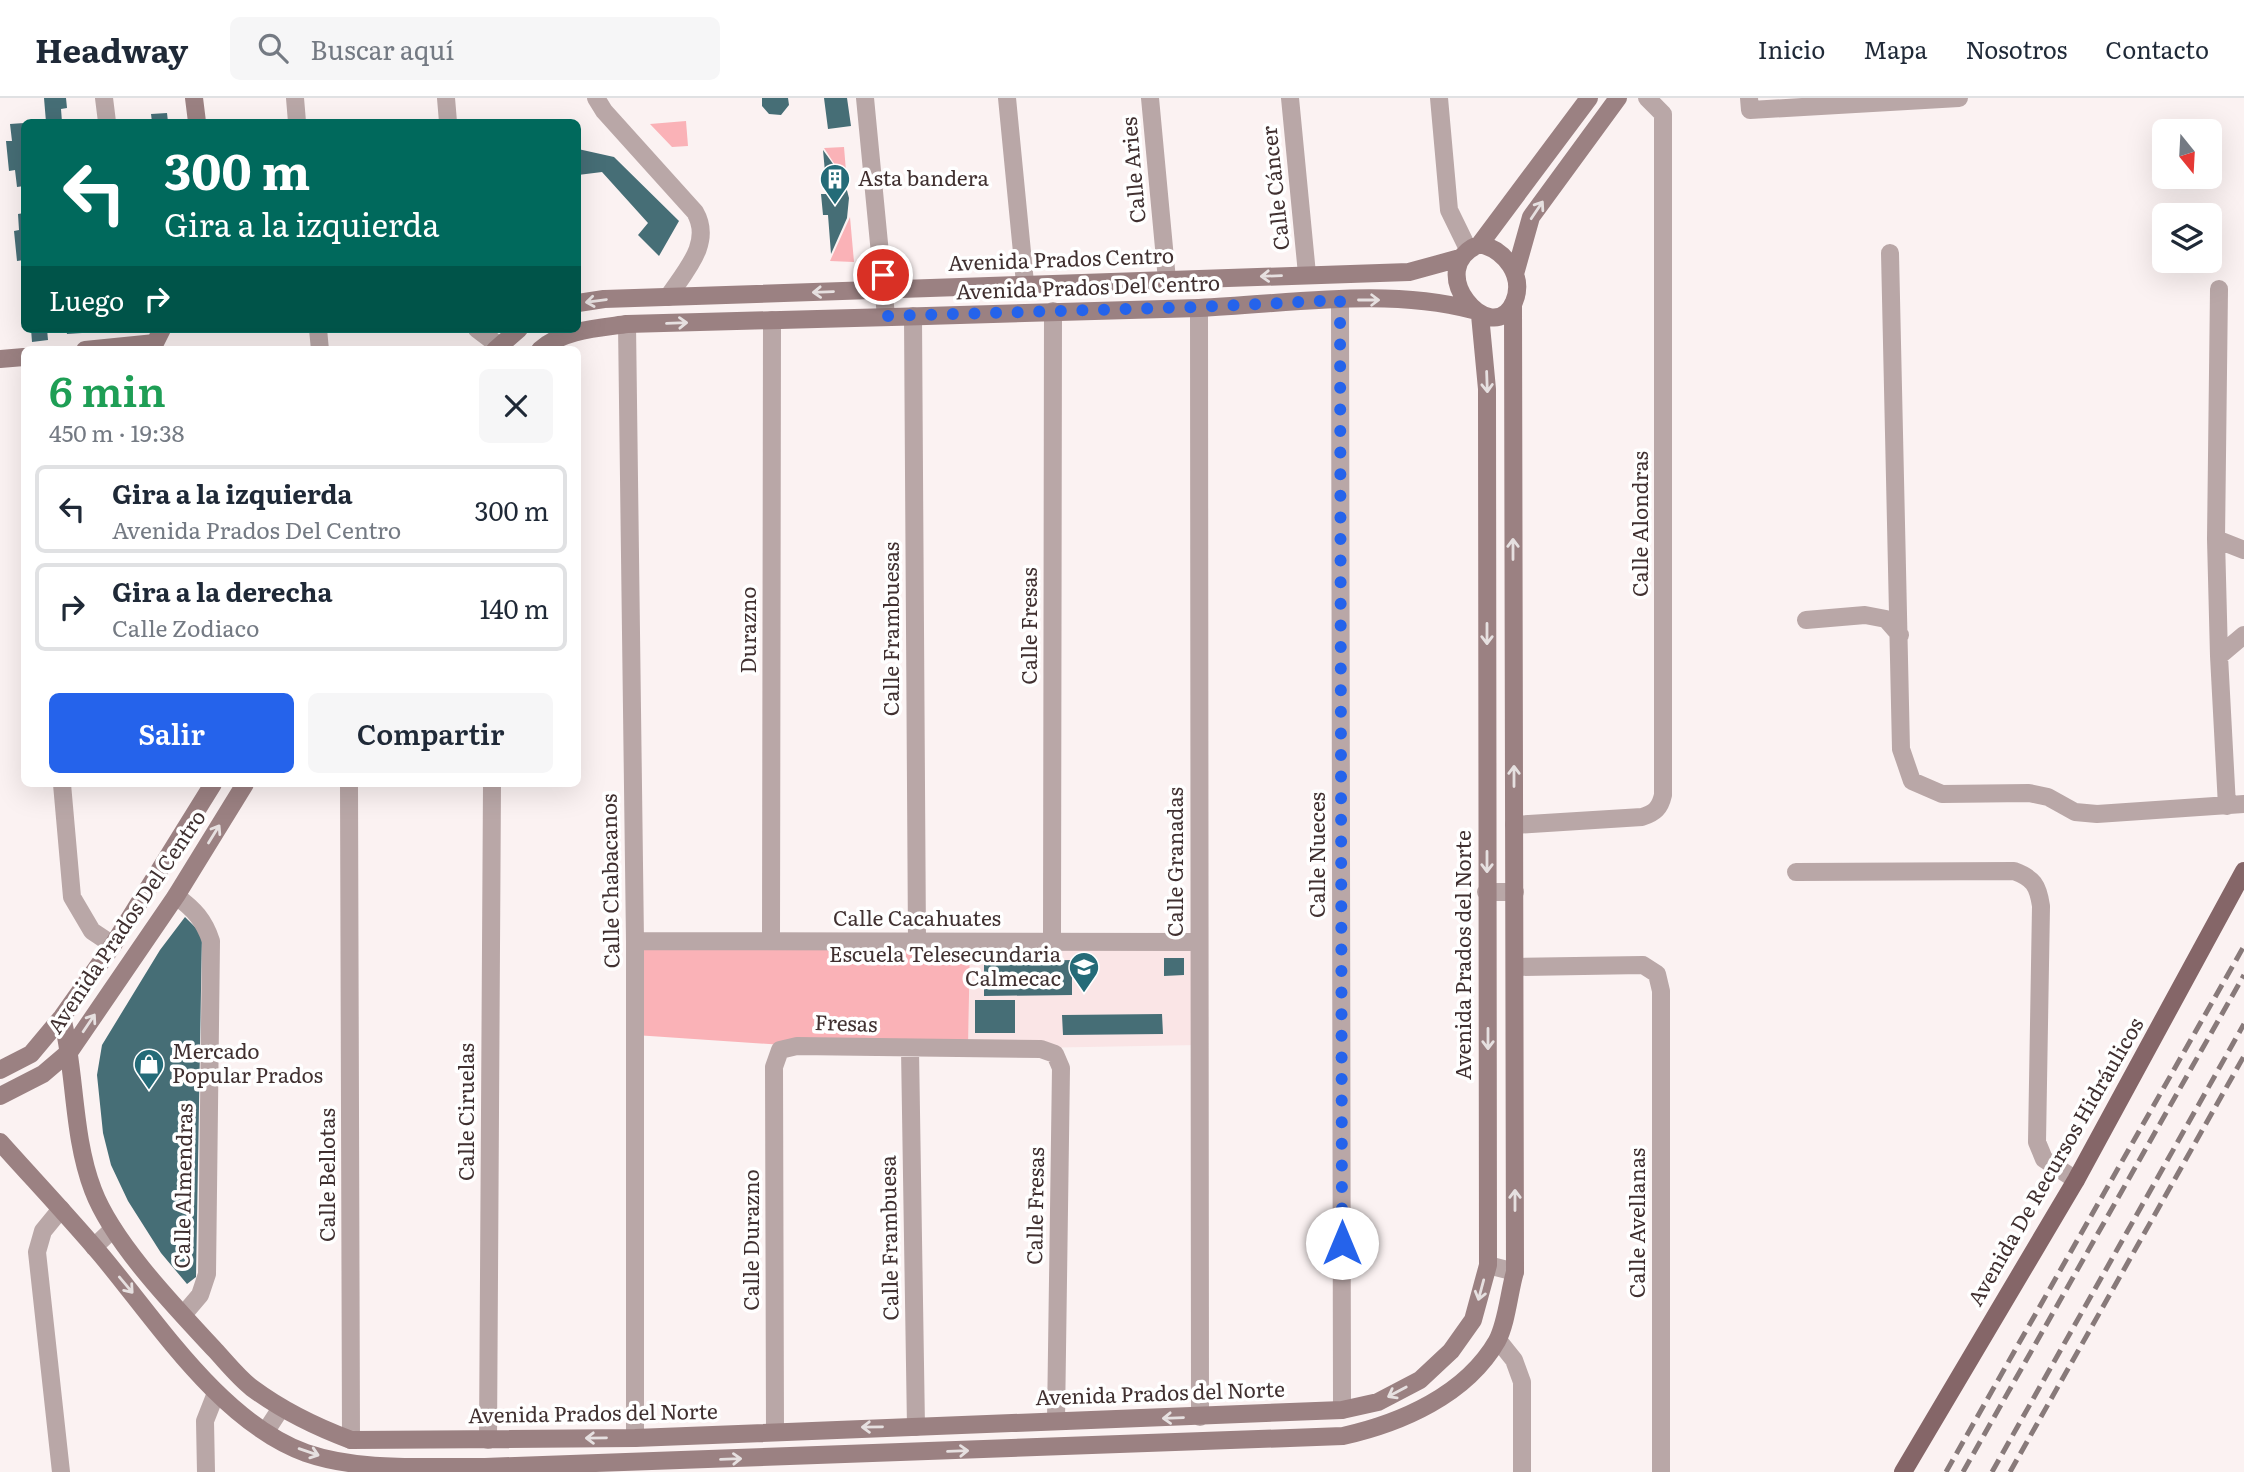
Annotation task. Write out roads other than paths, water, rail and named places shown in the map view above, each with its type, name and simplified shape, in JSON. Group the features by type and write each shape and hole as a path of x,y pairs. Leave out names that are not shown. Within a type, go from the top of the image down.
{"main road":[{"path":"194,98 197,119"},
{"path":"1513,305 1498,316 1477,312 1462,294 1458,281 1470,250 1589,98"},
{"path":"0,1142 94,1247 216,1393 266,1431 305,1452 350,1463 485,1467 1343,1436 1387,1426 1434,1402 1468,1376 1498,1340 1515,1272 1515,274 1531,217 1618,98"},
{"path":"1470,250 1502,254 1515,274"},
{"name":"Avenida Prados Centro","path":"581,303 604,299 1026,283 1409,272 1433,268 1470,250"},
{"name":"Avenida Prados Del Centro","path":"581,331 627,324 1199,307 1340,300 1421,299 1477,312"},
{"name":"Avenida Prados del Norte","path":"62,1017 70,1051 81,1151 93,1191 114,1229 183,1315 250,1387 312,1425 351,1440 635,1438 845,1428 1200,1417 1342,1410 1378,1402 1420,1380 1451,1351 1474,1320 1488,1265 1487,389 1477,312"},
{"path":"497,346 514,333"},
{"name":"Avenida Prados Del Centro","path":"544,346 576,333"},
{"path":"114,346 158,340"},
{"path":"0,359 21,357"},
{"path":"0,1070 31,1054 62,1017 113,945 211,787"},
{"name":"Avenida Prados Del Centro","path":"0,1096 43,1074 70,1051 176,895 243,787"},
{"name":"Avenida De Recursos Hidráulicos","path":"1903,1472 2076,1180 2244,871"}],"street":[{"path":"104,98 107,119"},
{"path":"295,98 297,119"},
{"path":"446,98 448,119"},
{"path":"596,98 604,111 702,223 703,237 698,250 668,297"},
{"path":"865,98 886,316"},
{"path":"1007,98 1026,283"},
{"name":"Calle Aries","path":"1150,98 1167,280"},
{"name":"Calle Cáncer","path":"1290,98 1307,275"},
{"path":"1438,98 1450,210 1470,250"},
{"name":"Calle Alondras","path":"1514,825 1642,817 1653,814 1661,806 1663,114 1647,98"},
{"path":"1750,104 1959,98"},
{"path":"1890,253 1901,749 1912,781 1942,794 2029,793 2048,797 2076,812 2097,814 2235,805 2219,656 2216,539 2219,289"},
{"name":"Calle Nueces","path":"1340,300 1342,1410"},
{"name":"Calle Granadas","path":"1199,307 1200,1417"},
{"name":"Calle Fresas","path":"1052,942 1054,311"},
{"name":"Calle Frambuesas","path":"913,316 917,942"},
{"name":"Durazno","path":"771,941 772,320"},
{"name":"Calle Chabacanos","path":"627,324 635,941 635,1438"},
{"path":"481,333 495,346"},
{"path":"2216,539 2244,550"},
{"path":"1806,620 1865,615 1886,619 1900,635"},
{"path":"2219,656 2244,635"},
{"path":"62,787 72,897 92,931 113,945"},
{"name":"Calle Bellotas","path":"349,787 351,1440"},
{"name":"Calle Ciruelas","path":"488,1440 492,787"},
{"path":"1796,872 2014,871 2029,876 2039,888 2041,906 2038,1142 2044,1159 2076,1180"},
{"path":"1486,892 1515,892"},
{"name":"Calle Almendras","path":"176,895 194,909 205,923 211,941 207,1274 200,1295 183,1315"},
{"name":"Calle Cacahuates","path":"635,941 1199,942"},
{"name":"Calle Avellanas","path":"1516,967 1643,965 1657,974 1661,991 1661,1472"},
{"name":"Fresas","path":"780,1050 797,1046 910,1049"},
{"name":"Calle Fresas","path":"910,1049 1041,1049 1055,1054 1060,1068 1056,1421"},
{"name":"Calle Frambuesa","path":"910,1049 916,1427"},
{"name":"Calle Durazno","path":"775,1431 774,1067 780,1050"},
{"path":"61,1209 43,1231 37,1252 61,1472"},
{"path":"94,1247 114,1229"},
{"path":"1488,1265 1515,1272"},
{"path":"1498,1340 1514,1360 1522,1382 1522,1472"},
{"path":"206,1472 205,1421 216,1393"},
{"path":"266,1431 281,1408"},
{"path":"845,1428 847,1455"}],"railway":[{"path":"1946,1472 2244,946"},
{"path":"1963,1472 2244,975"},
{"path":"1992,1472 2244,1024"},
{"path":"2010,1472 2244,1056"}],"place":[{"name":"Asta bandera","path":"835,206"},
{"name":"Escuela Telesecundaria Calmecac","path":"1084,994"},
{"name":"Mercado Popular Prados","path":"149,1091"}]}
